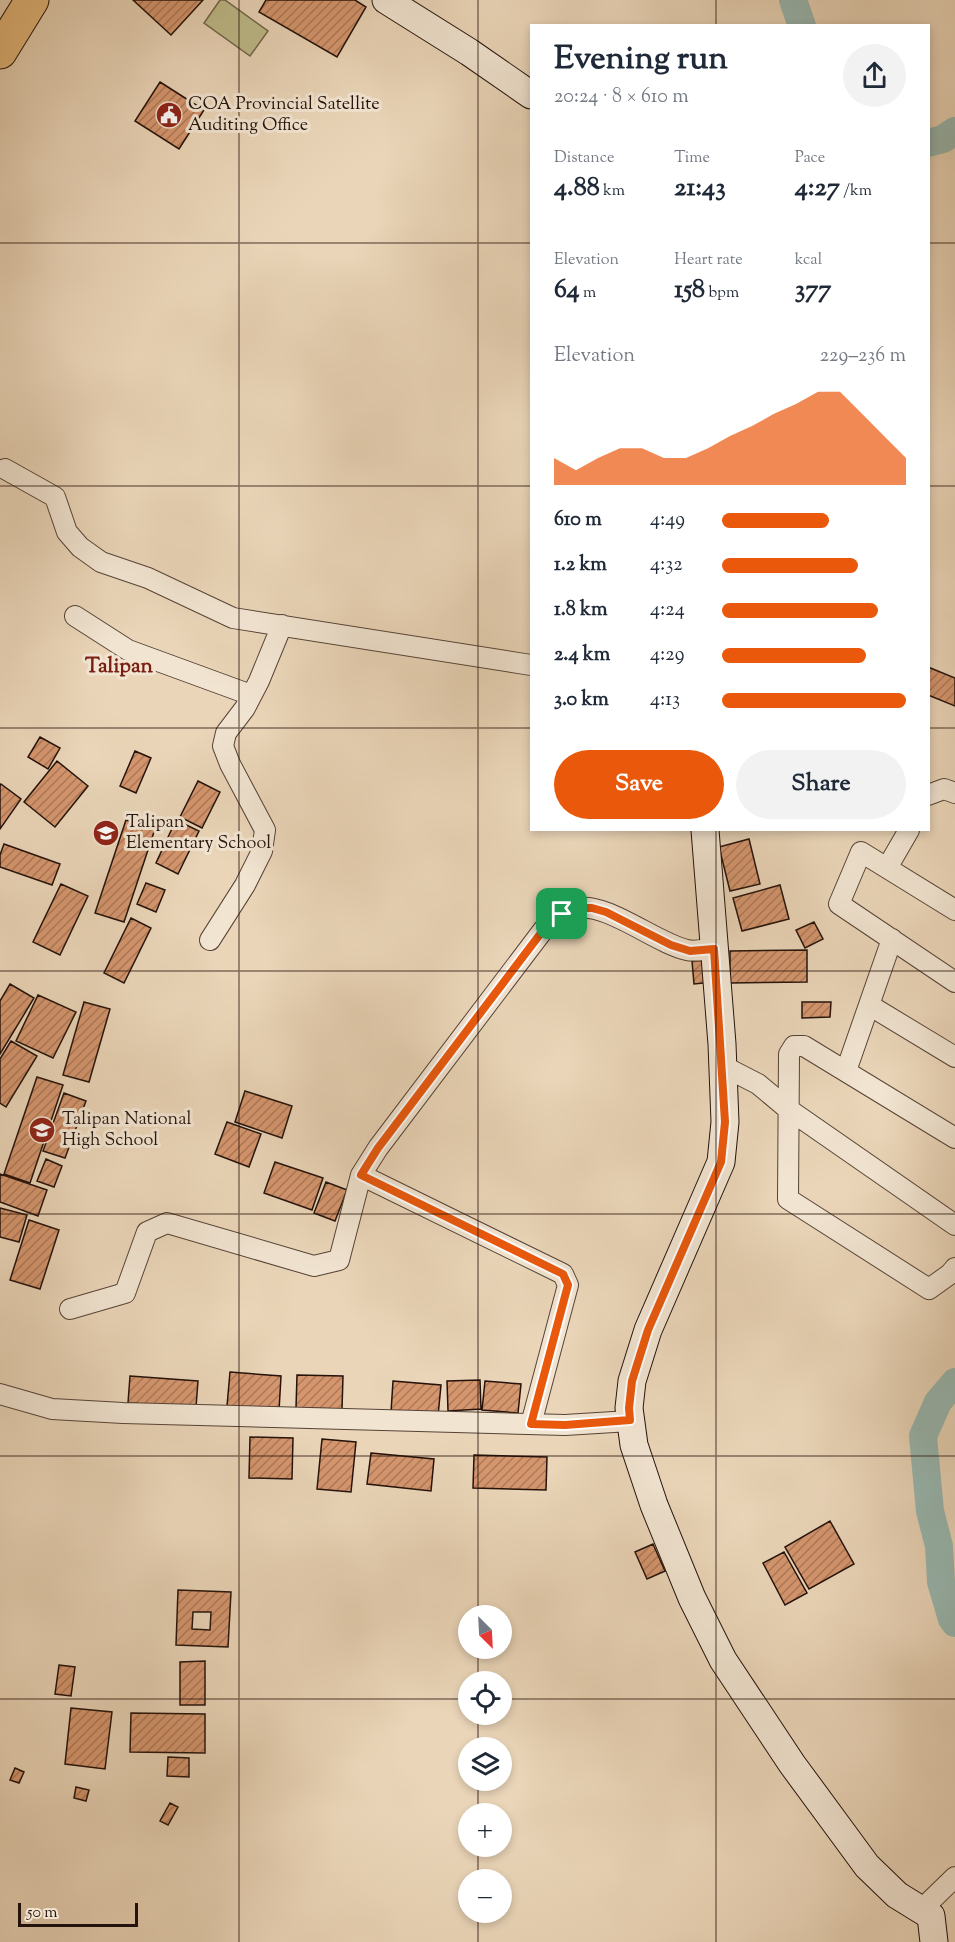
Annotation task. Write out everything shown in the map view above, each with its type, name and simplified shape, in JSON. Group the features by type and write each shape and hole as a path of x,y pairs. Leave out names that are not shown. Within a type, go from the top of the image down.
{"highway":[{"path":"0,52 32,0"}],"street":[{"path":"386,0 469,52 530,94"},
{"path":"5,469 55,497 68,532 80,548 101,562 148,578 233,618 530,665"},
{"path":"75,616 128,650 251,695"},
{"path":"210,940 245,885 262,851 265,830 223,746 226,733 245,708 282,625"},
{"path":"930,794 944,789 955,793"},
{"path":"705,831 723,1066 725,1122 721,1162 648,1330 632,1381 629,1408 634,1445 654,1505 692,1599 723,1660 792,1764 867,1866 897,1895 931,1916 934,1942"},
{"path":"887,868 908,831"},
{"path":"955,910 861,852 839,904 955,982"},
{"path":"70,1310 125,1293 147,1232 167,1223 314,1266 339,1260 361,1175 378,1148 544,929 562,914 576,908 592,908 606,912 671,945 690,951 714,949"},
{"path":"846,1071 892,939"},
{"path":"869,1005 955,1057"},
{"path":"955,1138 804,1046 794,1046 789,1054 788,1199 929,1289 955,1268"},
{"path":"723,1066 758,1084 788,1109 955,1225"},
{"path":"361,1175 563,1274 568,1285 531,1424"},
{"path":"0,1395 52,1410 565,1425 630,1420"},
{"path":"921,1910 955,1877"}],"shaded area":[{"path":"220,0 225,0 268,31 250,56 204,23"}],"building":[{"path":"133,0 203,0 171,35"},
{"path":"266,0 355,0 366,7 337,57 259,12"},
{"name":"COA Provincial Satellite Auditing Office","path":"160,82 204,110 179,149 135,121"},
{"path":"930,668 955,678 955,706 930,696"},
{"path":"40,737 60,748 48,769 28,757"},
{"path":"135,751 151,758 136,793 120,786"},
{"path":"57,761 88,786 55,827 24,802"},
{"path":"198,781 220,792 202,828 180,817"},
{"path":"1,784 21,799 0,829 0,786"},
{"path":"126,820 155,829 124,922 95,913"},
{"path":"176,820 199,831 178,874 156,863"},
{"path":"749,839 760,884 730,891 719,847"},
{"path":"4,844 60,864 52,885 0,867 0,855"},
{"path":"146,883 165,890 156,912 137,904"},
{"path":"61,884 88,896 60,955 33,942"},
{"path":"780,885 789,919 742,931 733,898"},
{"path":"131,918 151,928 124,983 104,973"},
{"path":"814,922 823,939 805,948 796,930"},
{"path":"807,950 807,982 730,983 730,951"},
{"path":"712,960 713,982 694,984 692,961"},
{"path":"10,984 34,998 0,1054 0,1001"},
{"path":"38,995 76,1012 53,1058 16,1041"},
{"path":"84,1002 110,1009 89,1082 63,1075"},
{"path":"802,1002 831,1002 830,1017 802,1018"},
{"path":"11,1041 37,1056 6,1107 0,1103 0,1059"},
{"path":"37,1077 63,1085 30,1183 4,1174"},
{"path":"245,1091 292,1106 282,1138 235,1122"},
{"path":"64,1093 86,1101 65,1158 43,1151"},
{"path":"227,1122 261,1134 249,1167 215,1154"},
{"path":"46,1159 62,1166 54,1187 37,1181"},
{"path":"275,1162 323,1178 312,1210 264,1193"},
{"path":"0,1174 47,1190 38,1216 0,1202"},
{"path":"326,1182 347,1190 335,1221 314,1213"},
{"path":"0,1208 27,1215 19,1242 0,1237"},
{"path":"29,1220 59,1230 40,1289 10,1280"},
{"path":"230,1372 281,1376 279,1411 227,1406"},
{"path":"297,1375 343,1376 342,1409 296,1408"},
{"path":"130,1376 198,1381 196,1407 128,1403"},
{"path":"480,1380 481,1409 448,1411 447,1381"},
{"path":"393,1381 441,1385 438,1416 391,1412"},
{"path":"485,1381 521,1384 518,1413 482,1410"},
{"path":"250,1437 293,1438 292,1479 249,1478"},
{"path":"322,1439 356,1442 351,1492 317,1489"},
{"path":"371,1453 434,1459 431,1491 367,1484"},
{"path":"474,1455 547,1457 546,1490 473,1488"},
{"path":"830,1521 854,1564 809,1589 785,1547"},
{"path":"653,1544 665,1571 647,1579 635,1552"},
{"path":"784,1552 807,1593 785,1605 763,1563"},
{"path":"178,1590 231,1592 228,1647 176,1645","holes":["193,1612 211,1612 210,1630 192,1629"]},
{"path":"205,1661 205,1705 180,1705 180,1662"},
{"path":"59,1665 75,1667 71,1696 55,1694"},
{"path":"71,1708 112,1712 105,1769 65,1764"},
{"path":"131,1713 205,1714 205,1753 130,1752"},
{"path":"168,1757 189,1758 189,1777 167,1776"},
{"path":"15,1768 24,1772 19,1783 10,1780"},
{"path":"76,1787 89,1790 86,1801 74,1798"},
{"path":"170,1803 178,1807 168,1825 160,1821"}],"waterway":[{"path":"793,0 801,24"},
{"path":"930,142 943,139 955,131"},
{"path":"955,1382 938,1402 923,1436 930,1511 939,1546 941,1582 955,1623"}],"place":[{"name":"COA Provincial Satellite Auditing Office","path":"169,115"},
{"name":"Talipan Elementary School","path":"106,833"},
{"name":"Talipan National High School","path":"42,1130"}],"district":[{"name":"Talipan","path":"119,667"}],"route":[{"path":"576,908 592,908 606,912 671,945 690,951 714,949 722,1044 725,1122 721,1162 648,1330 632,1381 630,1420 565,1425 531,1424 568,1285 563,1274 361,1175 378,1148 544,929 562,914 576,908"}]}
